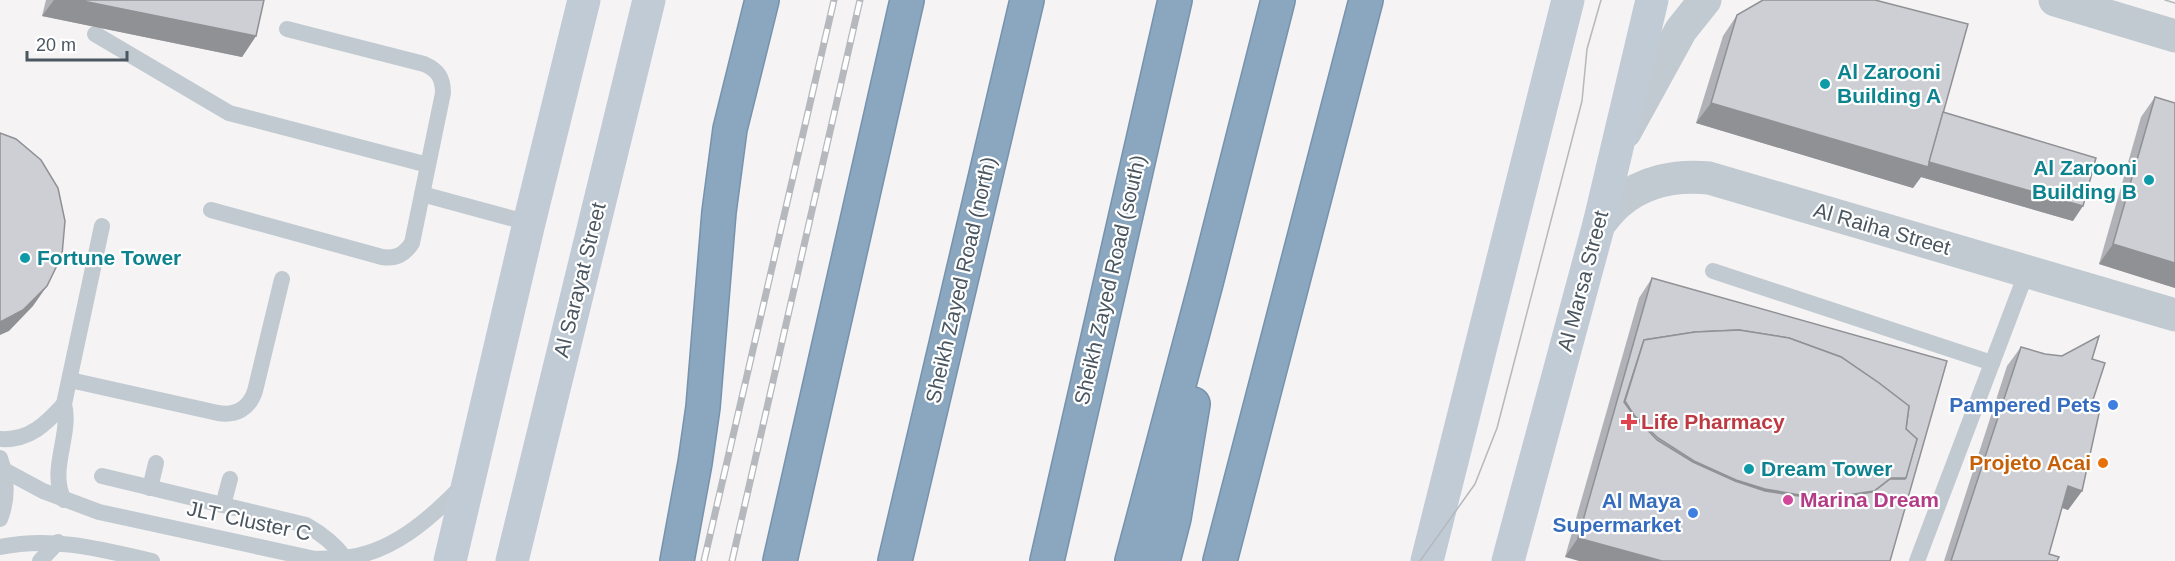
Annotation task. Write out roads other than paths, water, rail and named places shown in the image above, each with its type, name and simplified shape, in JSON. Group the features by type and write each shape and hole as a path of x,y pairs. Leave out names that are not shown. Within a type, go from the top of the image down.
{"highway":[{"path":"677,561 694,474 703,407 719,212 730,129 762,0"},
{"path":"780,561 907,0"},
{"name":"Sheikh Zayed Road (north)","path":"895,561 1026,0"},
{"name":"Sheikh Zayed Road (south)","path":"1047,561 1175,0"},
{"path":"1132,561 1278,0"},
{"path":"1220,561 1366,0"},
{"path":"1163,561 1174,518 1188,440 1206,283"}],"main road":[{"path":"450,561 584,0"},
{"name":"Al Sarayat Street","path":"512,561 649,0"},
{"path":"1427,561 1568,0"},
{"name":"Al Marsa Street","path":"1508,561 1599,224 1652,0"}],"street":[{"path":"1617,147 1681,30 1705,0"},
{"path":"2055,0 2175,36"},
{"name":"Al Raiha Street","path":"1599,224 1619,202 1645,186 1674,178 1709,178 2175,315"}],"lane":[{"path":"211,210 391,258 400,256 412,243 443,93 443,83 439,75 433,68 424,64 287,29"},
{"path":"95,34 229,113 428,165"},
{"path":"422,194 529,223"},
{"path":"64,500 60,492 58,475 66,419 64,404 102,226"},
{"path":"1713,271 1992,363"},
{"path":"1917,561 2027,271"},
{"path":"70,380 227,415 237,413 252,400 282,279"},
{"path":"0,439 32,433 45,425 64,404"},
{"path":"150,488 156,463"},
{"name":"JLT Cluster C","path":"2,464 64,500 99,512 315,559 345,558 394,542 421,525 469,479"},
{"name":"JLT Cluster C","path":"0,519 6,494 2,464"},
{"path":"102,476 306,525 323,534 337,546 345,558"},
{"path":"223,505 230,479"},
{"path":"0,547 30,542 58,542 152,561"},
{"path":"40,561 58,542"}],"tram line":[{"path":"1420,561 1475,484 1497,428 1582,101 1587,49 1601,0"},
{"path":"2165,0 2175,3"}],"railway":[{"path":"704,561 834,0"},
{"path":"732,561 860,0"}],"place":[{"name":"Al Zarooni Building A","path":"1825,84"},
{"name":"Al Zarooni Building B","path":"2149,180"},
{"name":"Fortune Tower","path":"25,258"},
{"name":"Pampered Pets","path":"2113,405"},
{"name":"Life Pharmacy","path":"1629,422"},
{"name":"Projeto Acai","path":"2103,463"},
{"name":"Dream Tower","path":"1749,469"},
{"name":"Marina Dream","path":"1788,500"},
{"name":"Al Maya Supermarket","path":"1693,513"}]}
